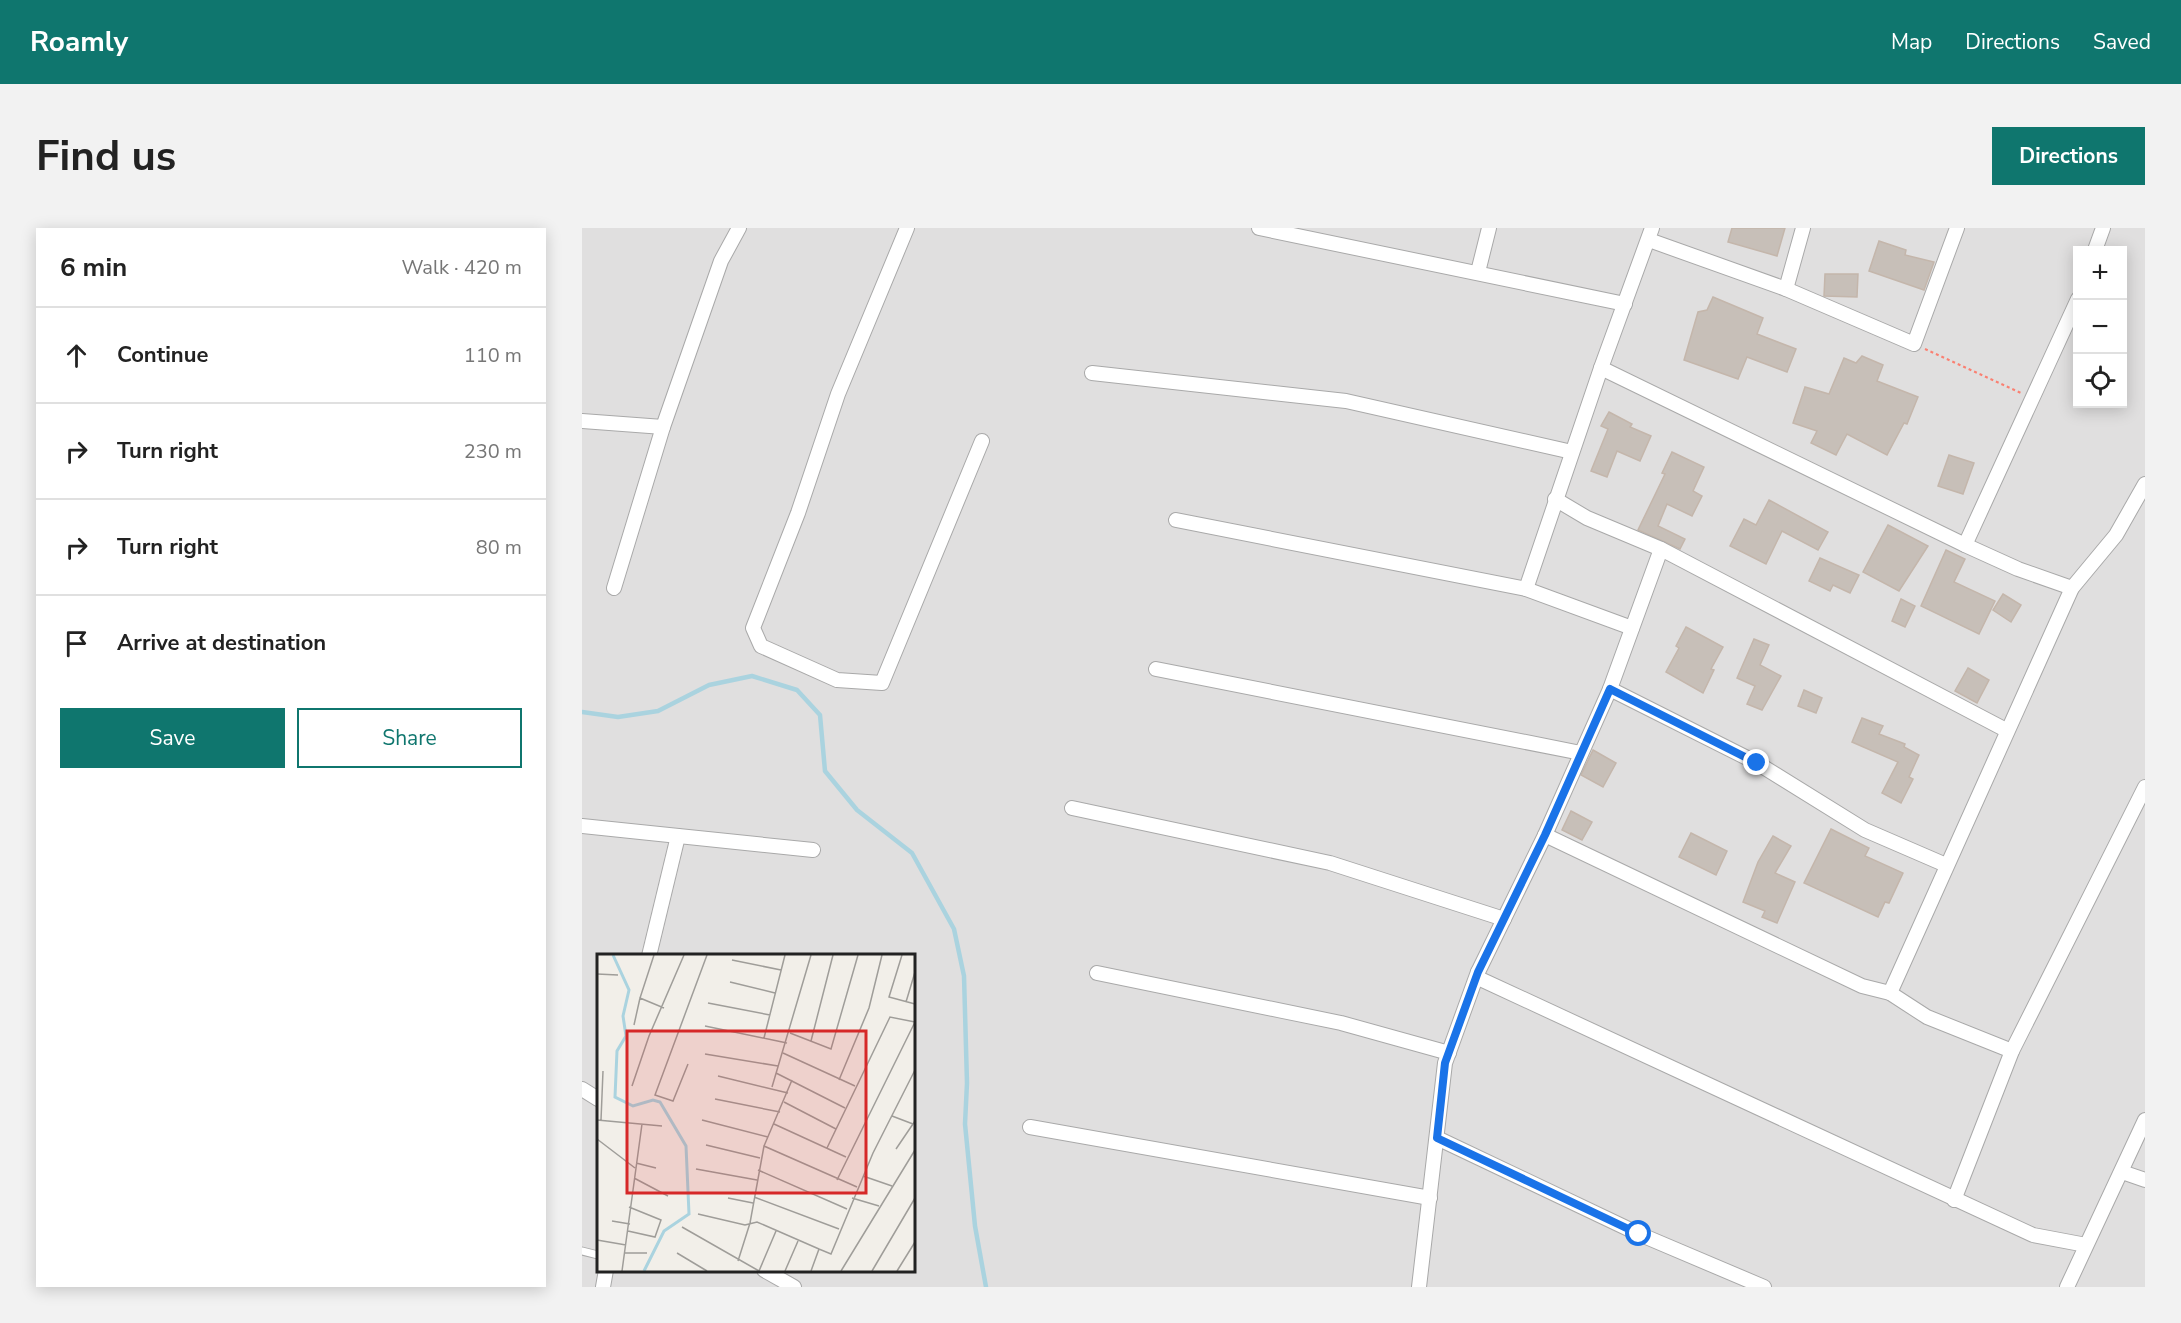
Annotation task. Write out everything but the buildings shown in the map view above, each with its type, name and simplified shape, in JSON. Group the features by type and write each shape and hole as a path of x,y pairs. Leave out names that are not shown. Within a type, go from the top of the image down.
{"street":[{"path":"614,588 663,427 722,261 739,228"},
{"path":"907,228 838,394 798,513 753,628 761,646 837,680 882,683 982,441"},
{"path":"1259,228 1625,304"},
{"path":"1478,272 1489,228"},
{"path":"1786,289 1803,228"},
{"path":"1526,589 1555,499 1650,234 1914,344 1957,228"},
{"path":"2096,246 2103,228"},
{"path":"1965,545 2078,300"},
{"path":"1601,368 1965,545 2018,569 2072,588"},
{"path":"1092,373 1346,401 1572,452"},
{"path":"582,421 663,427"},
{"path":"1890,993 2006,730 2072,588 2116,535 2145,484"},
{"path":"1555,499 1587,518 1661,549 2006,730"},
{"path":"1176,520 1526,589 1632,628"},
{"path":"1419,1287 1445,1063 1478,972 1545,835 1610,689 1661,549"},
{"path":"1156,669 1581,753"},
{"path":"1610,689 1757,763 1865,830 1946,866"},
{"path":"1954,1200 2012,1051 2145,787"},
{"path":"1072,808 1330,863 1504,920"},
{"path":"582,826 813,850"},
{"path":"1545,835 1862,986 1890,993 1927,1017 2012,1051"},
{"path":"649,954 678,836"},
{"path":"1478,972 1478,978 1483,981 1954,1200 2033,1235 2086,1245"},
{"path":"1097,973 1341,1023 1449,1053"},
{"path":"582,1089 597,1098"},
{"path":"2067,1287 2145,1120"},
{"path":"1030,1127 1430,1198"},
{"path":"1437,1138 1639,1234 1764,1287"},
{"path":"2122,1172 2145,1180"},
{"path":"603,1287 606,1272"},
{"path":"768,1272 794,1287"}],"lane":[{"path":"582,1251 597,1255"}],"path":[{"path":"1914,344 2032,398"}],"shaded area":[{"path":"582,228 2145,228 2145,1287 582,1287"}],"waterway":[{"path":"582,712 618,717 658,711 709,685 752,676 797,690 820,715 825,771 857,810 912,853 954,929 964,976 967,1083 965,1124 975,1226 986,1287"}],"route":[{"path":"1639,1234 1437,1138 1445,1063 1478,972 1545,835 1610,689 1757,763"}]}
